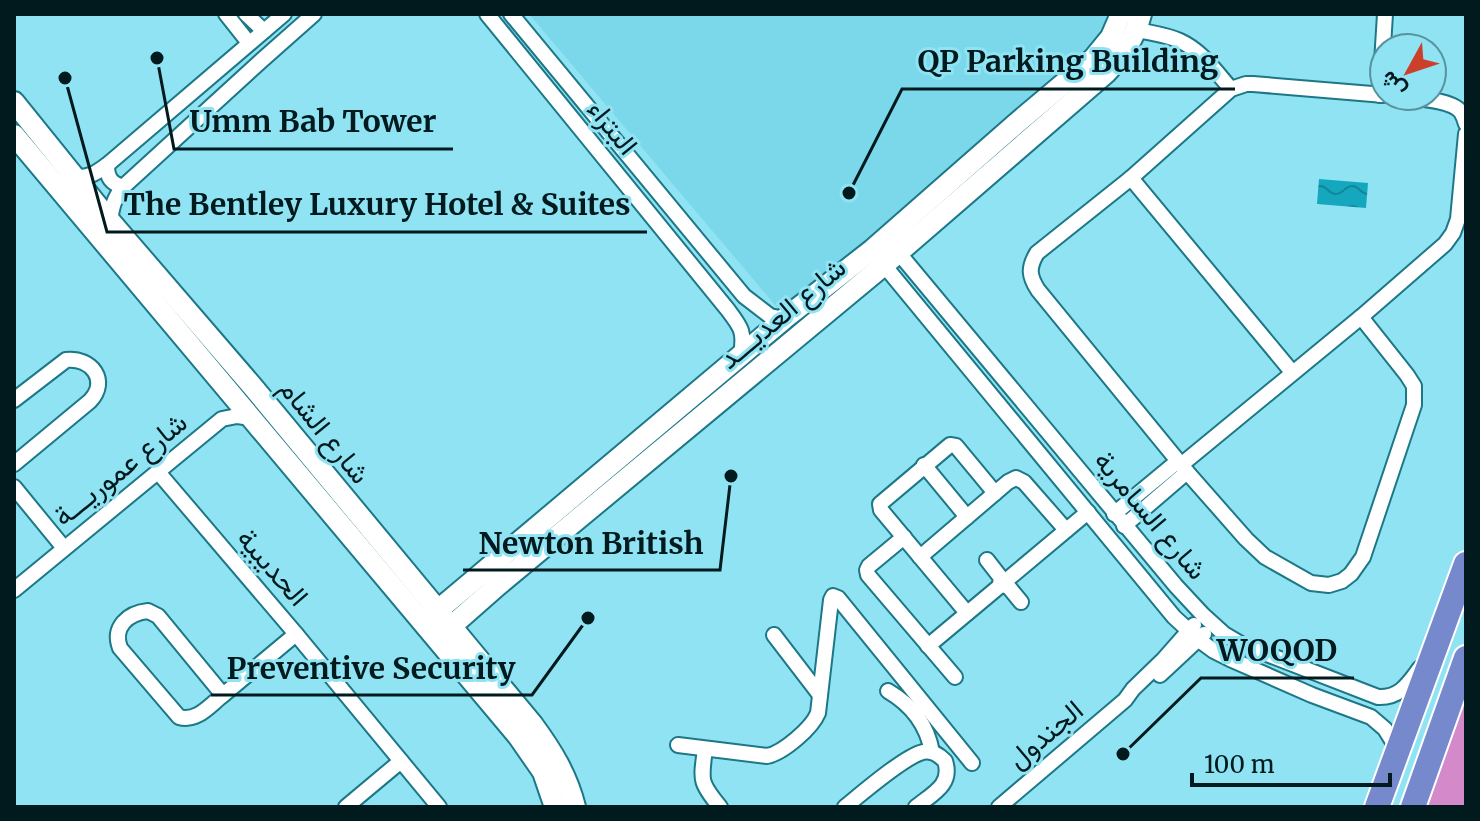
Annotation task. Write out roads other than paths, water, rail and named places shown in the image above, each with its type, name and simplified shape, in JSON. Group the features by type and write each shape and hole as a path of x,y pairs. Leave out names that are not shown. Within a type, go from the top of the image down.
{"highway":[{"path":"1377,807 1466,564"},
{"path":"1413,807 1466,658"},
{"path":"1391,807 1395,759"}],"street":[{"path":"226,14 249,43"},
{"path":"246,14 264,31"},
{"path":"75,177 86,177 107,165 284,14"},
{"path":"110,221 112,205 123,187 314,14"},
{"name":"البتراء","path":"487,14 728,310 742,329 741,354"},
{"name":"البتراء","path":"511,14 744,296 770,316 784,319"},
{"name":"شارع العديـــد","path":"438,624 741,354 784,319 885,251 1018,122 1093,59 1111,37 1121,14"},
{"path":"1139,22 1188,45 1231,89"},
{"name":"شارع العديـــد","path":"438,624 509,576 885,251 1106,73 1122,55 1139,22"},
{"path":"1361,317 1414,386 1414,405 1363,557 1342,581 1329,585 1311,583 1265,557 1246,539 1038,290 1030,278 1030,266 1037,253 1131,178 1231,89 1253,84 1368,94"},
{"name":"شارع الشام","path":"14,102 110,221 253,387 438,624 532,754 548,784 555,807"},
{"path":"1448,104 1463,115 1466,124"},
{"path":"1114,514 1182,466 1435,254 1453,233 1458,219 1466,134"},
{"name":"شارع الشام","path":"14,135 252,418 549,746 562,768 575,807"},
{"path":"107,165 111,181 123,187"},
{"path":"1131,178 1292,372"},
{"name":"شارع السامرية","path":"885,251 1088,512 1174,617 1214,651 1371,717 1385,729 1395,759"},
{"name":"شارع السامرية","path":"885,251 1124,526 1224,634 1241,644 1378,697 1400,692 1434,649"},
{"path":"14,400 66,360 74,359 90,366 99,382 97,394 90,401 14,464"},
{"name":"شارع عموريـــة","path":"222,419 229,390"},
{"name":"شارع عموريـــة","path":"14,590 222,419 237,416 252,418"},
{"path":"967,613 881,510 880,504 948,445 954,445 995,493"},
{"path":"924,465 967,517"},
{"path":"1124,526 1182,466"},
{"name":"الحديبية","path":"158,472 439,807"},
{"path":"920,557 1016,478 1022,480 1066,530"},
{"path":"14,487 64,548"},
{"path":"928,646 1088,512"},
{"path":"904,537 869,566 867,573 955,677"},
{"path":"987,560 1021,602"},
{"path":"678,745 774,755 814,722 818,713 833,596 838,598 972,763"},
{"path":"223,695 158,616 148,611 138,612 123,622 117,637 120,648 179,717 190,719 196,717 223,695 296,634"},
{"name":"الجندول","path":"999,807 1125,700 1208,620"},
{"path":"774,635 820,695"},
{"path":"888,691 906,704 921,721 932,752"},
{"path":"705,749 704,787 720,807"},
{"path":"845,807 912,757 922,752 932,752 945,761 947,776 942,785 916,807"},
{"path":"346,807 401,761"}],"water":[{"path":"1319,179 1368,183 1366,208 1317,204"}],"place":[{"name":"Umm Bab Tower","path":"157,58"},
{"name":"The Bentley Luxury Hotel & Suites","path":"65,78"},
{"name":"QP Parking Building","path":"849,193"},
{"name":"Newton British","path":"731,476"},
{"name":"Preventive Security","path":"588,618"},
{"name":"WOQOD","path":"1123,754"}]}
